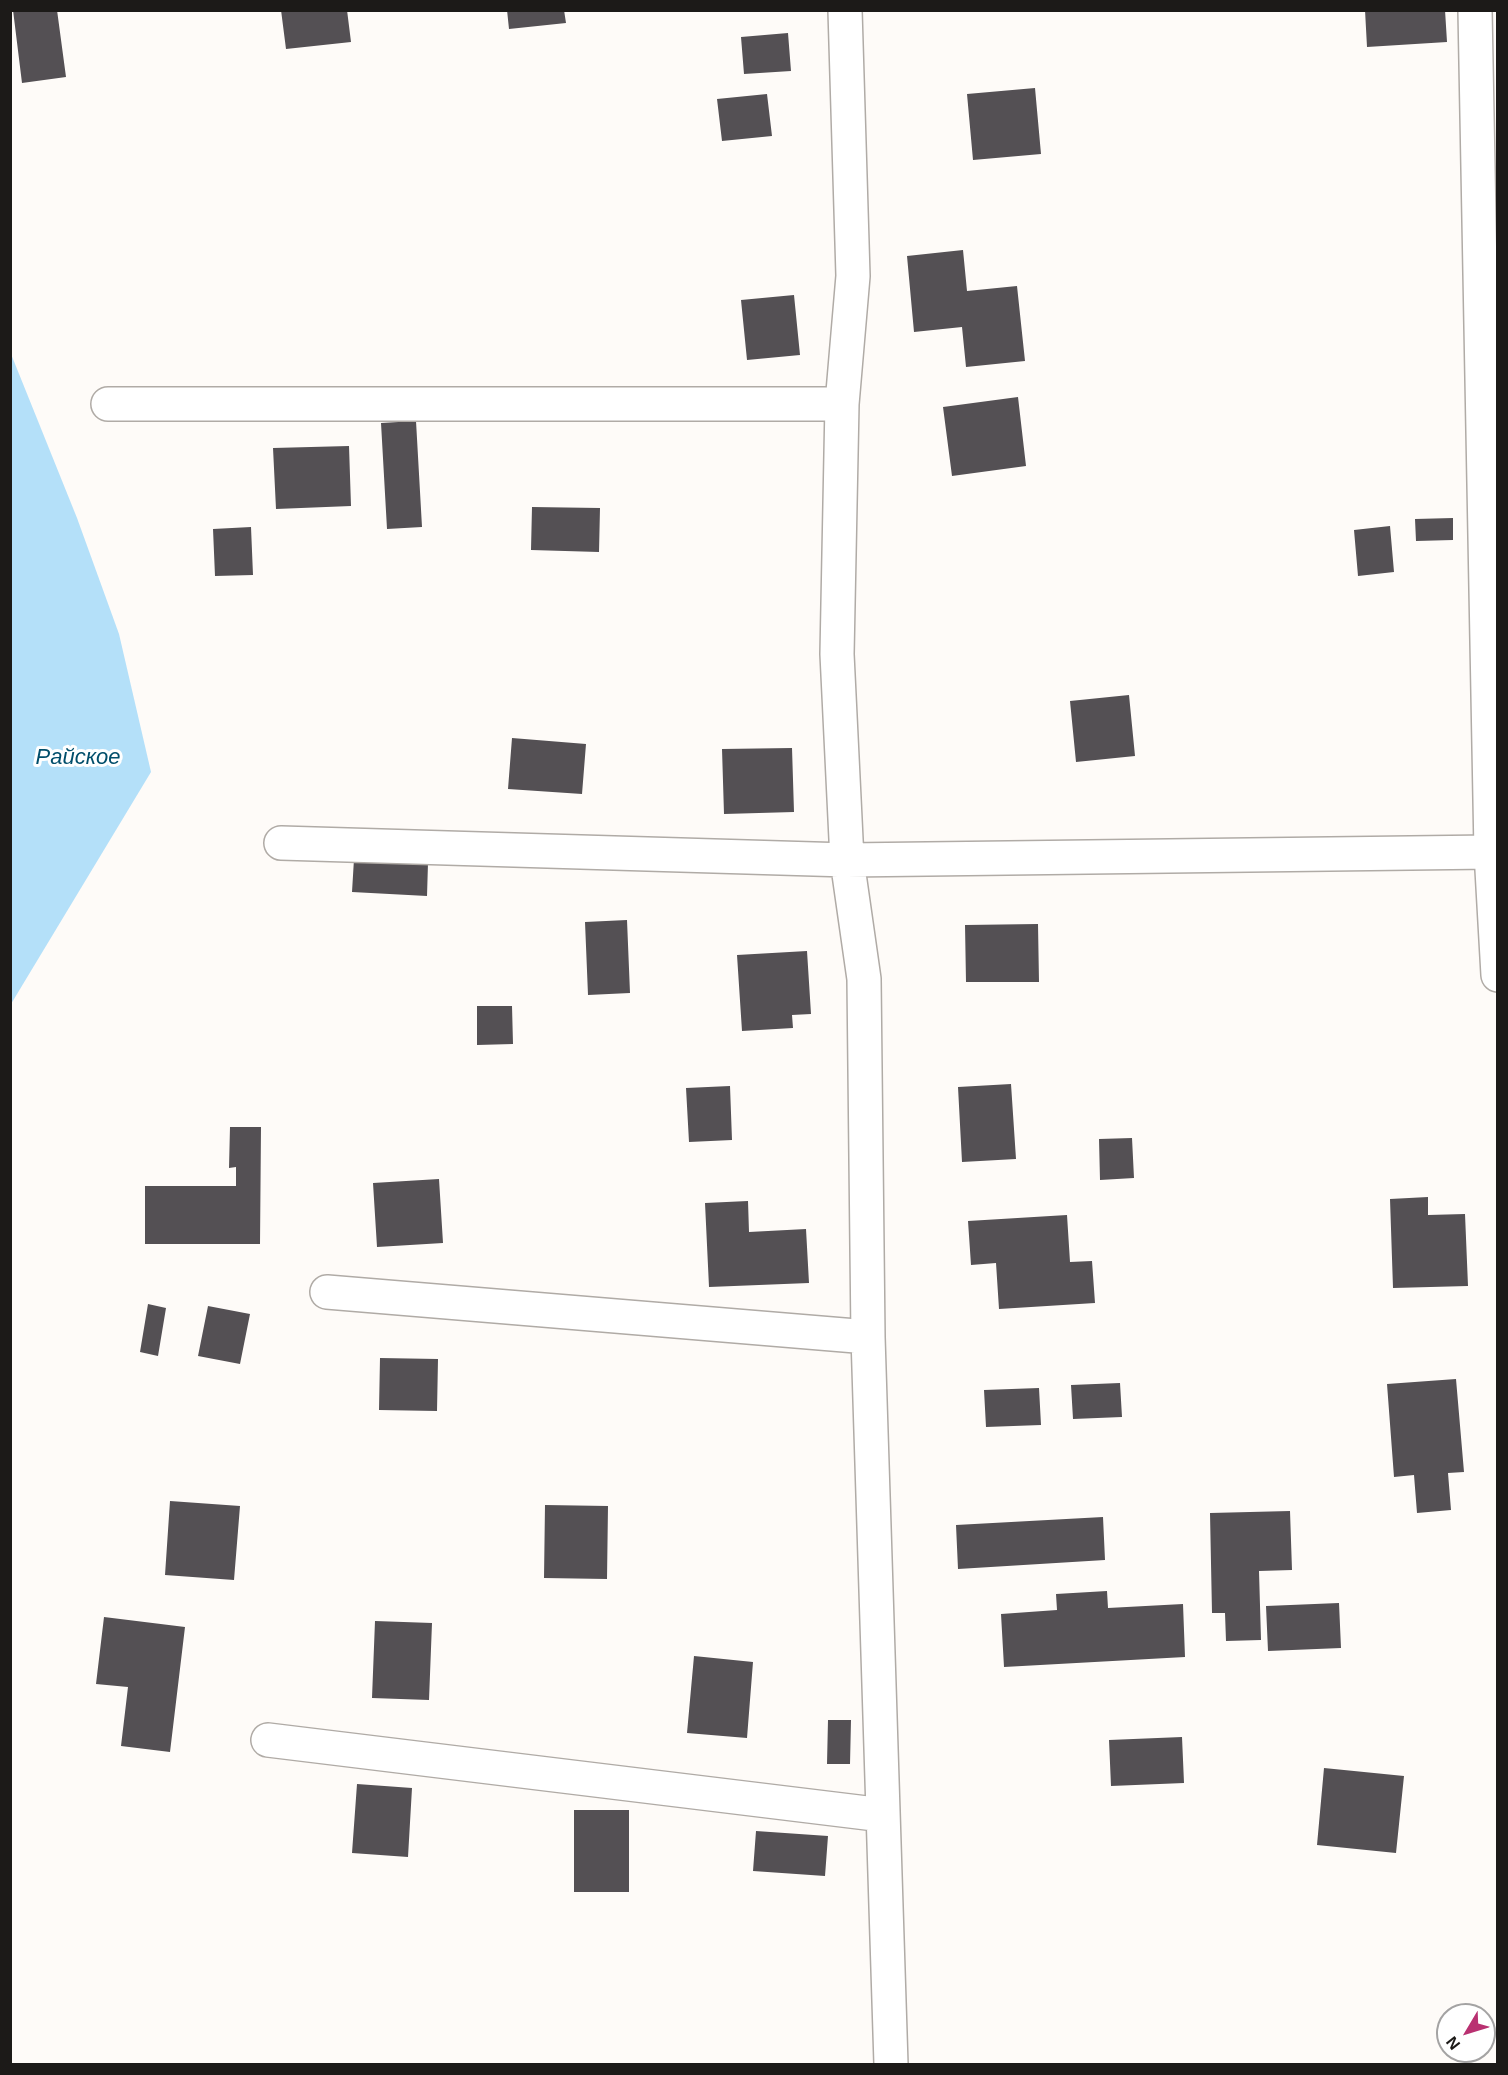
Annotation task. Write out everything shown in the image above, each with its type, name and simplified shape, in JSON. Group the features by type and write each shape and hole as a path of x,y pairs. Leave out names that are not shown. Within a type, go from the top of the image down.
{"street":[{"path":"845,10 853,276 842,404 837,654 848,860 864,979 868,1337 891,2064"},
{"path":"1475,10 1491,852 1497,975"},
{"path":"108,404 842,404"},
{"path":"281,843 848,860 1491,852"},
{"path":"327,1292 868,1337"},
{"path":"268,1740 883,1815"}],"water":[{"name":"Райское","path":"11,354 77,518 119,634 151,772 11,1004"}],"building":[{"path":"13,10 57,10 66,77 22,83"},
{"path":"281,10 347,10 351,42 286,49"},
{"path":"507,10 564,10 566,23 509,29"},
{"path":"1365,10 1445,10 1447,42 1367,47"},
{"path":"788,33 791,71 744,74 741,37"},
{"path":"1035,88 1041,154 973,160 967,94"},
{"path":"767,94 772,136 722,141 717,99"},
{"path":"963,250 967,291 1017,286 1025,361 966,367 962,327 914,332 907,256"},
{"path":"794,295 800,355 747,360 741,300"},
{"path":"1018,397 1026,466 952,476 943,407"},
{"path":"416,421 422,527 387,529 381,423"},
{"path":"349,446 351,506 276,509 273,448"},
{"path":"532,507 600,508 599,552 531,550"},
{"path":"1453,518 1453,540 1416,541 1415,519"},
{"path":"1390,526 1394,572 1358,576 1354,530"},
{"path":"251,527 253,575 215,576 213,529"},
{"path":"1129,695 1135,756 1076,762 1070,701"},
{"path":"512,738 586,744 582,794 508,789"},
{"path":"792,748 794,812 724,814 722,749"},
{"path":"354,859 428,863 427,896 352,892"},
{"path":"627,920 630,993 588,995 585,922"},
{"path":"1038,924 1039,982 966,982 965,925"},
{"path":"807,951 811,1014 792,1015 793,1028 742,1031 737,955"},
{"path":"477,1006 512,1006 513,1044 477,1045"},
{"path":"1011,1084 1016,1159 962,1162 958,1087"},
{"path":"730,1086 732,1140 689,1142 686,1088"},
{"path":"230,1127 261,1127 260,1244 145,1244 145,1186 236,1186 236,1167 229,1168"},
{"path":"1132,1138 1134,1178 1100,1180 1099,1139"},
{"path":"439,1179 443,1243 377,1247 373,1183"},
{"path":"1428,1197 1428,1215 1465,1214 1468,1286 1393,1288 1390,1199"},
{"path":"748,1201 749,1232 806,1229 809,1283 709,1287 705,1203"},
{"path":"1067,1215 1070,1262 1092,1261 1095,1303 999,1309 996,1263 971,1265 968,1221"},
{"path":"148,1304 166,1308 158,1356 140,1352"},
{"path":"208,1306 250,1314 240,1364 198,1356"},
{"path":"380,1358 438,1359 437,1411 379,1410"},
{"path":"1456,1379 1464,1472 1448,1473 1451,1510 1417,1513 1414,1475 1394,1477 1387,1384"},
{"path":"1120,1383 1122,1417 1073,1419 1071,1385"},
{"path":"1039,1388 1041,1425 986,1427 984,1390"},
{"path":"170,1501 240,1506 234,1580 165,1575"},
{"path":"545,1505 608,1506 607,1579 544,1578"},
{"path":"1290,1511 1292,1570 1259,1571 1261,1640 1226,1641 1225,1613 1212,1613 1210,1513"},
{"path":"1103,1517 1105,1560 958,1569 956,1525"},
{"path":"1107,1591 1108,1608 1183,1604 1185,1657 1004,1667 1001,1614 1057,1610 1056,1594"},
{"path":"1339,1603 1341,1648 1268,1651 1266,1606"},
{"path":"104,1617 185,1627 170,1752 121,1746 128,1687 96,1684"},
{"path":"375,1621 432,1623 429,1700 372,1698"},
{"path":"694,1656 753,1662 747,1738 687,1733"},
{"path":"828,1720 851,1720 850,1764 827,1764"},
{"path":"1182,1737 1184,1783 1111,1786 1109,1740"},
{"path":"1324,1768 1404,1776 1396,1853 1317,1845"},
{"path":"357,1784 412,1788 408,1857 352,1853"},
{"path":"574,1810 629,1810 629,1892 574,1892"},
{"path":"756,1831 828,1836 825,1876 753,1871"}]}
